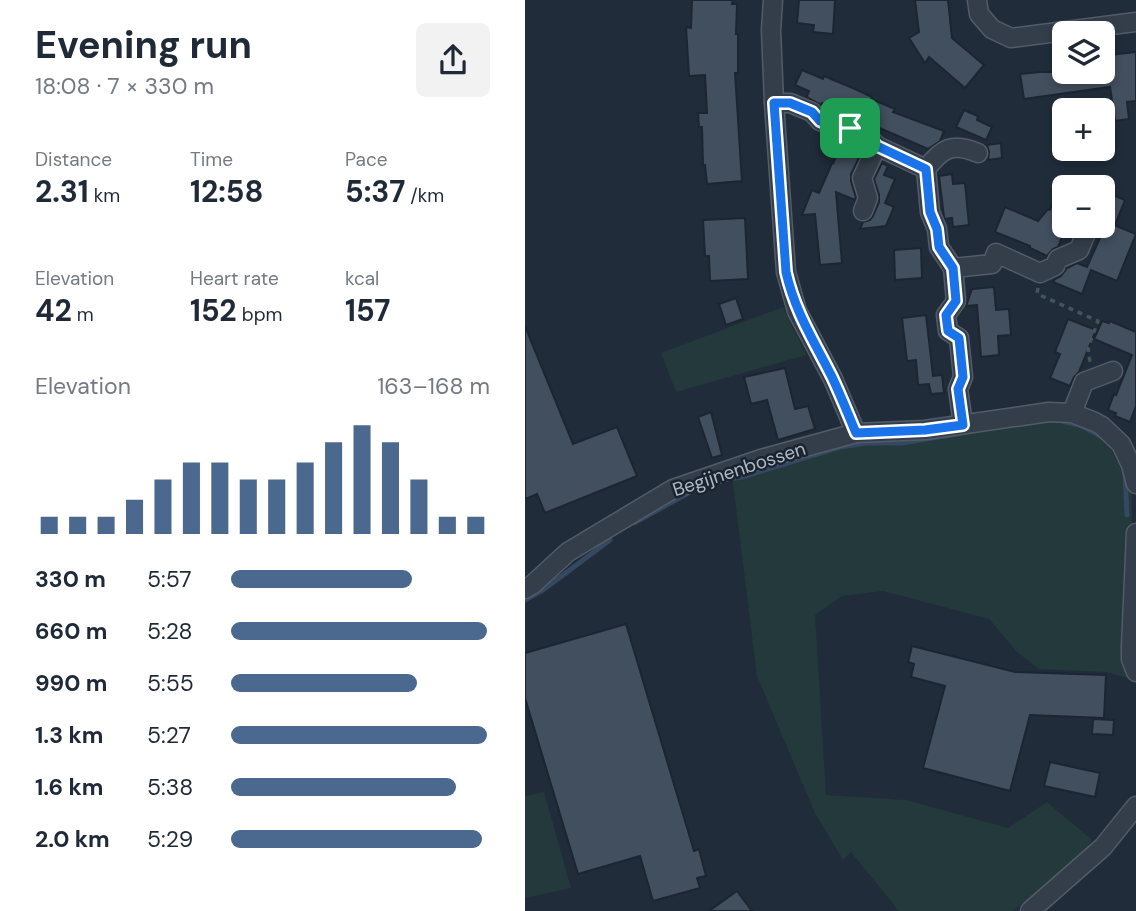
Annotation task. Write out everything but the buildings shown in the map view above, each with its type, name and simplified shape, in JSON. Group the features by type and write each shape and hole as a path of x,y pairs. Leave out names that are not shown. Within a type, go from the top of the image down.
{"street":[{"path":"773,0 771,30 774,103 786,272 797,311 856,433"},
{"path":"977,0 979,14 992,29 1011,37 1136,22"},
{"path":"774,103 790,103 812,112 820,121 840,130 850,128 868,136 877,146 926,169"},
{"path":"863,211 868,198 862,178 877,146"},
{"path":"963,425 958,389 963,377 959,338 948,331 946,315 956,301 953,268 939,247 937,229 930,212 926,169 936,156 948,149 962,146 978,153"},
{"path":"953,268 992,264 996,253 1040,272 1055,265 1058,258 1079,250 1084,238"},
{"path":"1072,413 1084,382 1113,371"},
{"name":"Begijnenbossen","path":"525,589 568,552 673,489 761,459 856,433 915,431 1049,412 1072,413 1102,426 1121,444 1136,484"},
{"path":"1136,533 1131,659 1136,672"},
{"path":"1030,911 1103,846 1136,806"}],"path":[{"path":"1040,272 1037,293 1098,321 1088,348 1093,379"}],"green space":[{"path":"783,307 806,355 676,392 661,353"},
{"path":"1063,416 1101,430 1132,490 1131,679 1106,672 1039,669 1017,652 989,619 883,591 842,596 815,615 826,795 906,800 1008,828 1047,802 1092,840 1085,852 1012,911 899,911 851,852 843,860 815,813 757,676 732,475 853,444 916,440"},
{"path":"544,792 571,888 525,898 525,796"}],"waterway":[{"path":"1058,420 1082,426 1104,438"},
{"path":"722,480 742,477 840,447 866,443 902,443 962,433"},
{"path":"1125,473 1127,515"},
{"path":"634,523 690,492"},
{"path":"525,600 543,590 610,540"}],"route":[{"path":"774,103 790,103 812,112 820,121 840,130 850,128 868,136 877,146 926,169 930,212 937,229 939,247 953,268 956,301 946,315 948,331 959,338 963,377 958,389 963,425 925,430 856,433 797,311 786,272 774,103"}]}
